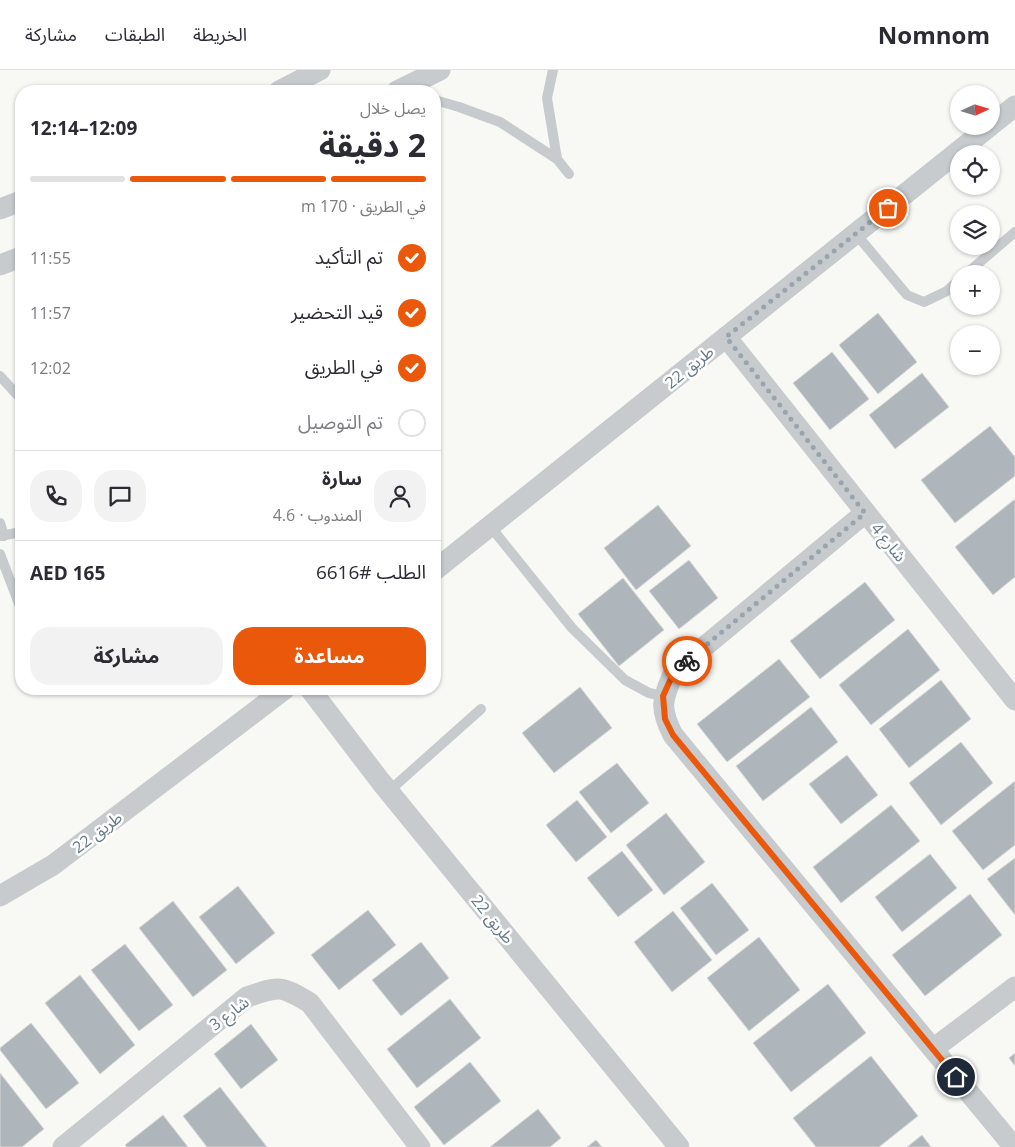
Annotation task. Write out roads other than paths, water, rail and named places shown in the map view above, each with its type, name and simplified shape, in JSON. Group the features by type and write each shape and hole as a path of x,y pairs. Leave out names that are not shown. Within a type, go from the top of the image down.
{"street":[{"path":"291,85 320,70"},
{"path":"411,85 440,70"},
{"name":"طريق 22","path":"1000,118 1015,106"},
{"name":"طريق 22","path":"441,565 979,135"},
{"path":"0,209 15,204"},
{"path":"0,265 15,259"},
{"name":"شارع 4","path":"726,337 1015,700"},
{"path":"865,513 674,672 663,696 665,719 673,735 1014,1147"},
{"name":"طريق 22","path":"0,896 53,865 277,695"},
{"name":"طريق 22","path":"315,695 389,791 679,1147"},
{"path":"933,1049 1015,987"},
{"name":"شارع 3","path":"63,1147 246,997 271,989 287,990 310,1003 420,1147"}],"lane":[{"path":"553,70 547,98 558,159"},
{"path":"441,102 500,122 558,159 569,174"},
{"path":"976,265 1015,232"},
{"path":"856,234 907,295 924,302 950,288"},
{"path":"0,376 15,392"},
{"path":"0,523 2,536 15,533"},
{"path":"490,526 582,638 625,680 649,693 663,696"},
{"path":"0,554 15,594"},
{"path":"389,791 481,709"}]}
